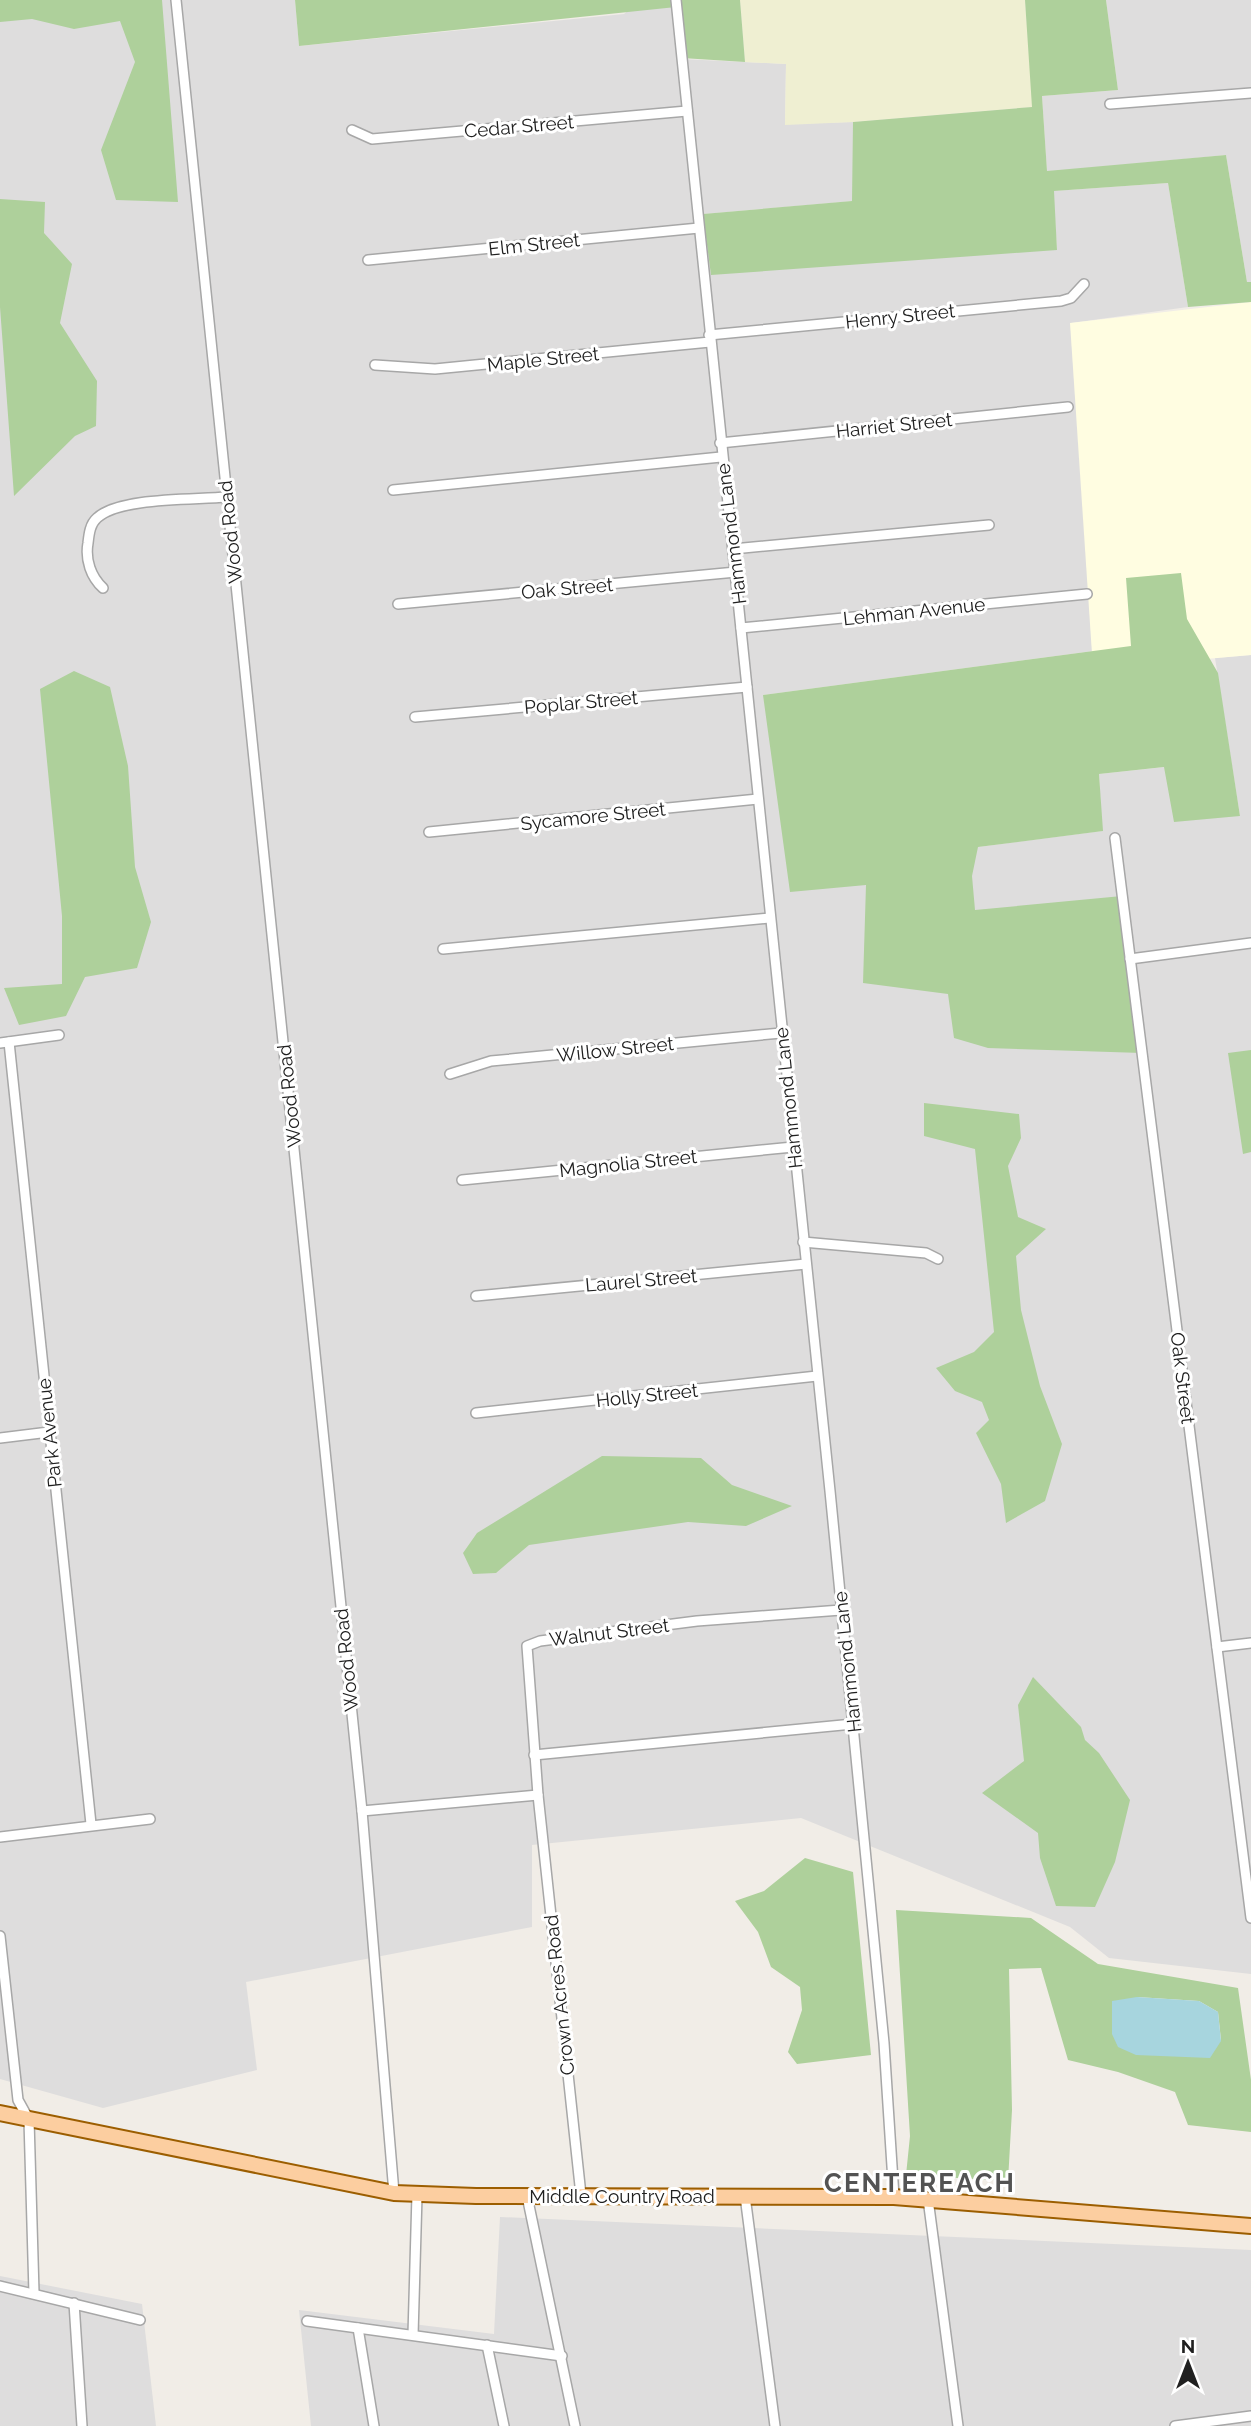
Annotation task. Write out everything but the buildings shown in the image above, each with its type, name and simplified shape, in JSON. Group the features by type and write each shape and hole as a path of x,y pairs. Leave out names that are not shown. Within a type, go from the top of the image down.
{"main road":[{"name":"Middle Country Road","path":"0,2113 394,2193 894,2197 1251,2226"}],"street":[{"name":"Wood Road","path":"176,0 362,1811 394,2193"},
{"name":"Hammond Lane","path":"676,0 853,1724 884,2043 894,2197"},
{"path":"1110,104 1251,93"},
{"name":"Cedar Street","path":"352,130 372,139 687,111"},
{"name":"Elm Street","path":"369,260 699,228"},
{"name":"Henry Street","path":"710,339 1061,301 1071,298 1084,284"},
{"name":"Maple Street","path":"375,365 435,369 710,339"},
{"name":"Harriet Street","path":"720,443 1068,407"},
{"path":"393,490 722,457"},
{"path":"103,588 92,577 87,548 91,526 97,518 117,507 226,497"},
{"path":"733,549 989,525"},
{"name":"Oak Street","path":"398,604 736,572"},
{"name":"Lehman Avenue","path":"741,628 1087,594"},
{"name":"Poplar Street","path":"415,718 747,687"},
{"name":"Sycamore Street","path":"429,832 758,799"},
{"name":"Oak Street","path":"1115,838 1251,1918"},
{"path":"443,949 769,918"},
{"path":"1130,960 1251,943"},
{"name":"Willow Street","path":"450,1074 491,1060 781,1032"},
{"path":"4,1042 60,1035"},
{"name":"Park Avenue","path":"4,1042 91,1824"},
{"name":"Magnolia Street","path":"462,1180 793,1147"},
{"path":"803,1242 926,1253 939,1259"},
{"name":"Laurel Street","path":"476,1296 806,1264"},
{"name":"Holly Street","path":"477,1413 817,1376"},
{"path":"0,1438 49,1433"},
{"name":"Walnut Street","path":"538,1795 534,1755 536,1733 527,1660 529,1643 697,1621 841,1610"},
{"path":"1217,1647 1251,1643"},
{"path":"534,1755 853,1724"},
{"path":"362,1811 538,1795"},
{"name":"Crown Acres Road","path":"538,1795 581,2195"},
{"path":"0,1837 150,1819"},
{"path":"0,1936 18,2100 29,2120 34,2294"},
{"path":"413,2335 417,2195"},
{"path":"527,2196 575,2426"},
{"path":"745,2196 775,2426"},
{"path":"928,2199 958,2426"},
{"path":"0,2286 140,2320"},
{"path":"74,2304 82,2426"},
{"path":"307,2321 562,2356"},
{"path":"358,2328 374,2426"},
{"path":"487,2346 503,2426"},
{"path":"1175,2426 1251,2416"}],"shaded area":[{"path":"0,0 295,0 299,46 624,14 630,9 682,4 682,59 786,64 785,124 853,122 853,201 704,214 1057,249 1053,191 1168,183 1188,307 1071,323 1131,646 763,695 978,847 1102,831 1099,774 1165,767 1240,816 1215,658 1251,655 1251,1974 1109,1958 1070,1927 801,1818 532,1845 532,1927 246,1982 257,2070 103,2108 0,2079"},
{"path":"1106,0 1251,0 1251,282 1247,282 1226,155 1047,172 1042,96 1118,90"},
{"path":"1251,302 1251,655 1093,669 1070,323"},
{"path":"500,2217 1251,2250 1251,2426 311,2426 299,2310 494,2334"},
{"path":"0,2276 142,2304 156,2426 0,2426"}],"green space":[{"path":"0,0 162,0 178,202 116,200 101,150 135,62 120,21 74,29 32,19 0,22"},
{"path":"295,0 740,0 745,62 682,58 676,7 299,46"},
{"path":"740,0 1025,0 1033,107 785,125 786,64 745,62"},
{"path":"1025,0 1106,0 1118,90 1042,96 1047,171 1226,155 1247,282 1251,282 1251,302 1188,307 1168,183 1054,191 1057,250 711,275 703,214 852,201 853,122 1032,107"},
{"path":"0,199 45,202 44,233 72,264 60,323 97,381 96,426 75,436 14,496 0,307"},
{"path":"1181,573 1187,619 1218,673 1240,816 1174,822 1164,767 1099,774 1103,831 978,847 972,876 975,910 1122,896 1142,1053 988,1048 954,1038 948,994 863,983 866,885 790,892 763,695 1131,646 1126,578"},
{"path":"74,671 110,687 128,766 135,867 151,922 137,968 85,977 66,1016 19,1025 4,988 62,984 62,916 40,689"},
{"path":"1251,1050 1251,1152 1243,1154 1228,1053"},
{"path":"924,1103 1019,1114 1021,1138 1008,1166 1018,1217 1046,1229 1016,1256 1021,1310 1040,1386 1062,1444 1045,1501 1006,1523 1001,1484 976,1433 989,1420 982,1402 955,1391 936,1368 974,1352 994,1332 975,1149 924,1136"},
{"path":"602,1456 701,1458 732,1485 792,1506 746,1526 688,1522 529,1545 496,1573 473,1574 463,1553 477,1533"},
{"path":"1033,1677 1081,1727 1085,1740 1099,1753 1130,1800 1115,1862 1095,1907 1056,1906 1040,1858 1038,1833 982,1793 1024,1761 1018,1705"},
{"path":"805,1858 853,1872 871,2055 797,2064 788,2052 802,2010 800,1987 771,1967 758,1932 735,1901 764,1891"},
{"path":"896,1910 1031,1918 1098,1964 1238,1988 1251,2080 1251,2132 1188,2125 1175,2092 1118,2072 1068,2060 1041,1968 1009,1969 1012,2110 1008,2181 906,2175 910,2136","holes":["1137,1997 1199,2001 1218,2012 1221,2040"]}],"water":[{"path":"1137,1997 1199,2001 1218,2012 1221,2041 1210,2058 1136,2055 1118,2047 1112,2034 1112,2001"}],"district":[{"name":"CENTEREACH","path":"920,2183"}]}
